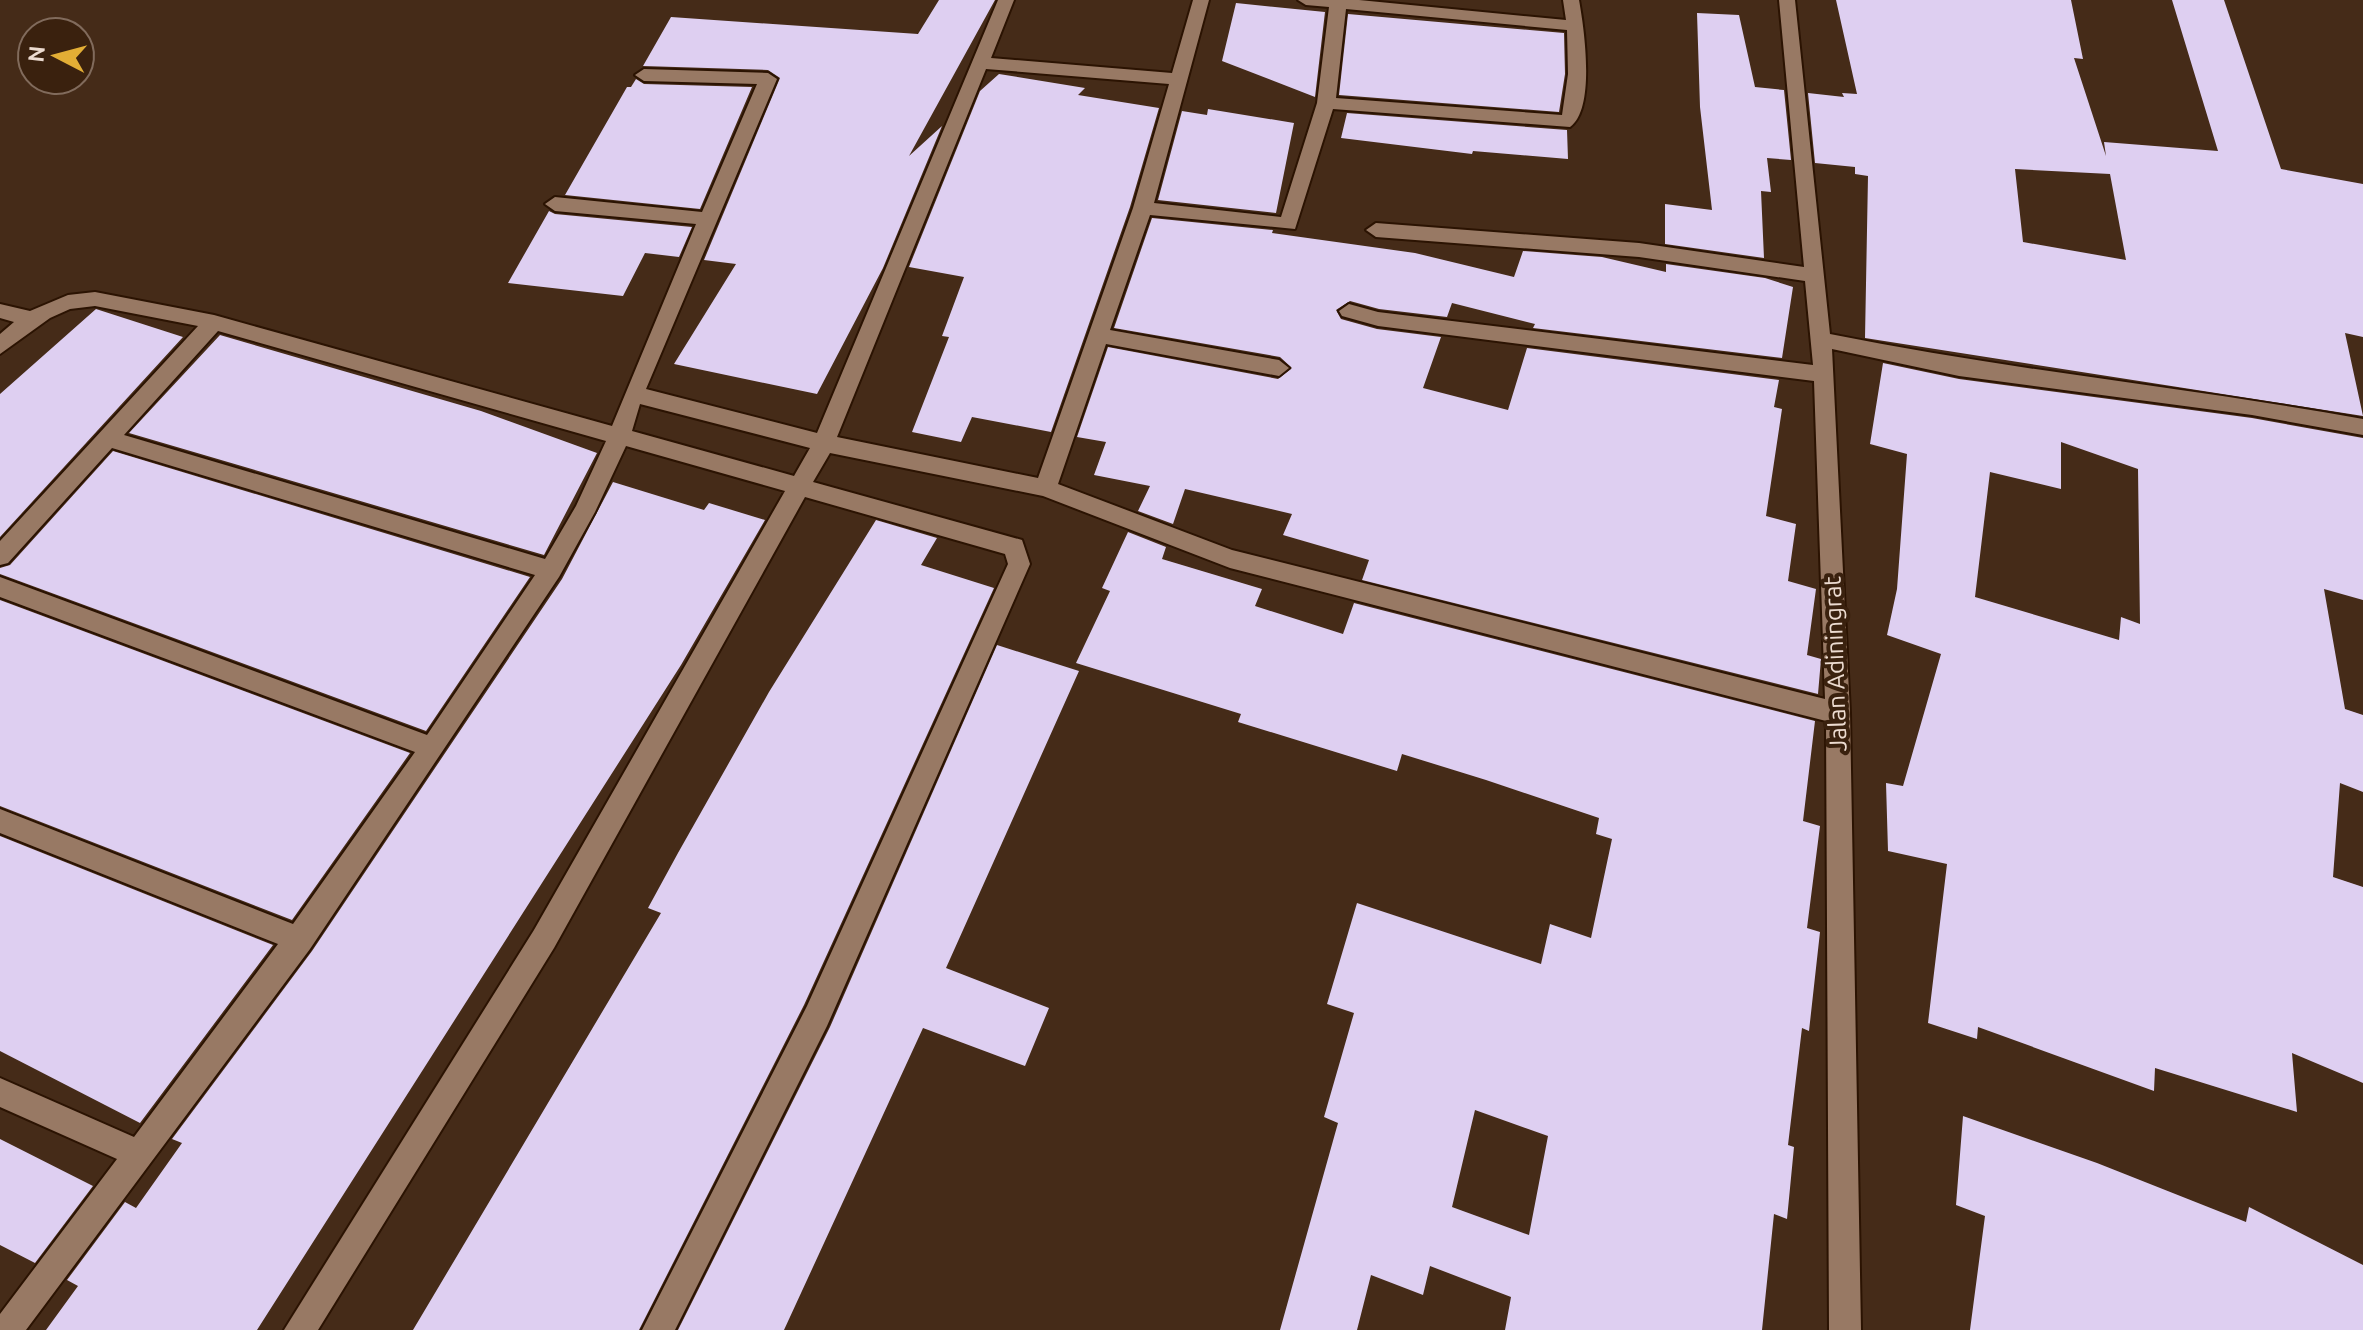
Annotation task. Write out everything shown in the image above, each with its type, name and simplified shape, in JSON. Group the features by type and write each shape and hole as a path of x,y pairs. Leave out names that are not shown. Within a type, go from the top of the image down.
{"street":[{"path":"300,1330 544,939 796,486 824,443 1006,0"},
{"path":"1045,488 1096,335 1143,208 1201,0"},
{"path":"1306,0 1577,26"},
{"path":"1326,103 1564,123 1571,118 1577,88 1577,26 1571,0"},
{"name":"Jalan Adiningrat","path":"1787,0 1816,276 1818,339 1824,374 1838,713 1845,1330"},
{"path":"1143,208 1288,224 1326,103 1338,4"},
{"path":"981,63 1179,79"},
{"path":"7,1330 300,940 433,748 551,570 622,435 633,394 768,79 644,75"},
{"path":"555,204 709,219"},
{"path":"1376,230 1639,250 1816,276"},
{"path":"0,346 29,318 82,299 214,322 1014,547 1019,564 817,1016 658,1330"},
{"path":"0,311 29,318"},
{"path":"1349,311 1378,319 1824,374"},
{"path":"1,554 214,322"},
{"path":"1096,335 1279,368"},
{"path":"1818,339 1959,368 2252,407 2363,427"},
{"path":"633,394 824,443 1045,488 1230,559 1838,713"},
{"path":"106,438 551,570"},
{"path":"0,587 433,748"},
{"path":"0,821 300,940"},
{"path":"0,1092 138,1154"}],"building":[{"path":"939,0 995,0 909,156 942,126 883,268 817,394 674,364 736,264 704,260 780,78 768,70 643,66 671,17 918,34"},
{"path":"1836,0 2071,0 2083,59 2074,58 2106,156 2104,142 2218,151 2172,0 2224,0 2281,169 2363,184 2363,337 2345,333 2363,416 1865,338 1868,176 1855,174 1855,167 1815,163 1808,93 1844,97 1842,93 1857,94","holes":["2015,169 2110,174 2126,260 2023,242"]},
{"path":"1236,3 1325,12 1315,97 1222,61"},
{"path":"1697,13 1739,15 1755,87 1784,90 1791,160 1767,158 1771,192 1761,191 1764,258 1665,244 1665,204 1712,210 1700,107"},
{"path":"1348,14 1564,33 1565,74 1559,112 1339,95"},
{"path":"999,74 1085,88 1078,95 1159,108 1130,207 1051,432 972,417 961,442 912,432 949,337 942,336 964,277 909,267 980,91"},
{"path":"636,79 644,84 752,87 700,209 565,195 627,87 631,87"},
{"path":"1208,109 1294,123 1276,213 1158,200 1182,111 1207,115"},
{"path":"1347,113 1567,130 1568,159 1473,151 1472,154 1341,138"},
{"path":"549,211 692,227 679,257 645,253 623,296 508,283"},
{"path":"1152,218 1273,230 1272,233 1415,253 1514,277 1523,251 1602,257 1666,272 1666,264 1765,278 1793,287 1782,358 1533,328 1535,324 1452,303 1447,317 1379,309 1350,301 1336,310 1341,319 1377,329 1441,337 1423,388 1508,410 1527,348 1779,380 1774,407 1782,409 1766,516 1796,524 1788,581 1816,589 1807,655 1821,659 1818,694 1362,580 1369,560 1283,535 1292,514 1185,489 1173,524 1138,511 1150,486 1094,475 1106,442 1077,437 1108,347 1278,379 1292,368 1280,357 1114,328"},
{"path":"96,309 183,337 0,537 0,394"},
{"path":"220,335 481,411 597,453 544,555 129,433"},
{"path":"1883,363 1959,379 2252,418 2363,438 2363,600 2324,589 2345,709 2363,715 2363,792 2340,783 2333,877 2363,887 2363,1083 2292,1053 2297,1112 2155,1068 2154,1091 1978,1027 1977,1039 1928,1023 1947,864 1888,851 1886,783 1903,786 1941,654 1887,635 1897,589 1907,454 1870,444","holes":["2061,442 2138,469 2140,624 2121,617 2119,640 1975,597 1990,472 2061,489"]},
{"path":"113,451 530,577 426,731 0,574 0,568 10,565"},
{"path":"613,482 704,510 709,503 765,520 681,665 257,1330 46,1330 78,1286 67,1280 125,1202 136,1208 182,1143 172,1139 312,951 562,579"},
{"path":"876,520 937,538 921,565 994,588 804,1005 639,1330 413,1330 661,913 648,908 769,692"},
{"path":"1128,532 1166,547 1162,559 1262,589 1255,606 1343,634 1354,603 1815,721 1803,821 1820,826 1807,928 1820,932 1809,1031 1802,1028 1788,1145 1794,1147 1787,1219 1774,1214 1762,1330 1505,1330 1511,1297 1430,1266 1423,1295 1371,1275 1357,1330 1280,1330 1338,1123 1324,1117 1354,1013 1327,1004 1357,903 1541,964 1550,924 1591,938 1612,839 1596,834 1599,818 1486,780 1402,754 1397,771 1238,722 1241,714 1076,663 1110,591 1102,588","holes":["1475,1110 1548,1136 1529,1235 1452,1207"]},
{"path":"0,600 410,753 292,920 0,806"},
{"path":"997,645 1079,671 946,968 1049,1008 1025,1066 923,1028 784,1330 678,1330 830,1027"},
{"path":"0,836 273,945 140,1123 0,1051"},
{"path":"1963,1116 2097,1163 2246,1222 2249,1207 2363,1265 2363,1330 1970,1330 1985,1216 1956,1205"},
{"path":"0,1139 93,1186 35,1263 0,1245"}]}
